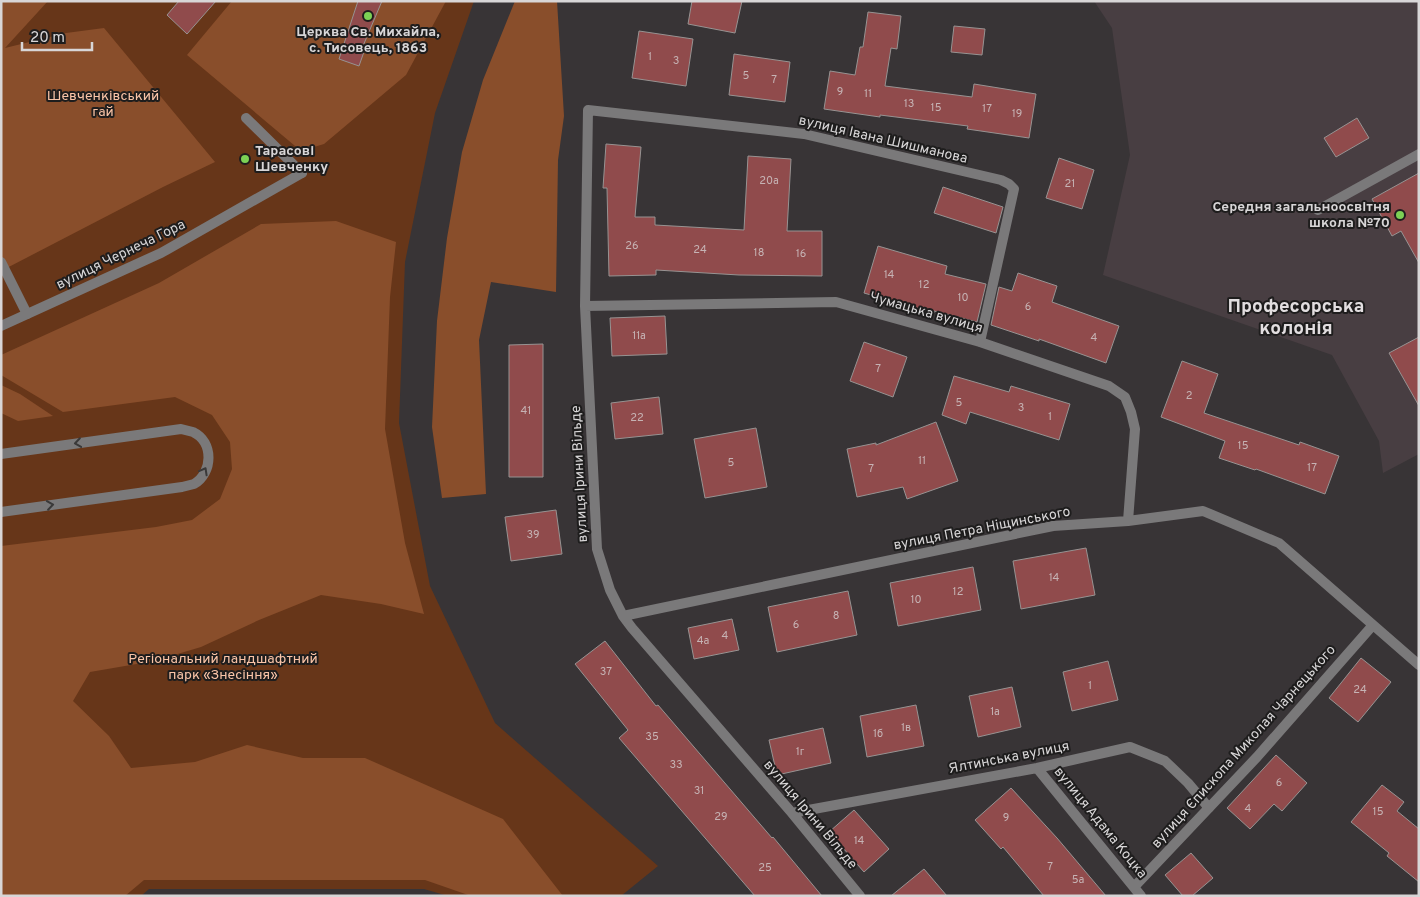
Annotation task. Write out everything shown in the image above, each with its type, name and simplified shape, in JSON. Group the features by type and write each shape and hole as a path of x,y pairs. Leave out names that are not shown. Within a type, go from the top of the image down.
{"street":[{"name":"вулиця Ірини Вільде","path":"588,110 584,306 597,549 610,590 623,616 645,643 792,813 860,896"},
{"name":"вулиця Івана Шишманова","path":"588,110 804,134 1001,180 1009,184 1014,189 980,342"},
{"name":"вулиця Чернеча Гора","path":"1,326 161,253 302,173 246,118"},
{"path":"1318,210 1419,154"},
{"path":"1,262 27,314"},
{"name":"Чумацька вулиця","path":"584,306 836,302 980,342 1109,386 1124,397 1131,412 1135,429 1128,521"},
{"path":"1,454 181,429 193,432 201,438 207,448 209,458 207,468 202,477 193,484 1,512"},
{"name":"вулиця Петра Ніщинського","path":"623,616 1053,526 1128,521 1203,511 1279,543 1419,664"},
{"name":"вулиця Єпископа Миколая Чарнецького","path":"1134,887 1305,704 1373,625"},
{"name":"Ялтинська вулиця","path":"792,813 1037,768 1130,746 1165,761 1188,783 1209,808"},
{"name":"вулиця Адама Коцка","path":"1037,768 1141,896"}],"shaded area":[{"path":"1094,1 1419,1 1419,454 1383,473 1379,441 1332,355 1103,275 1130,155 1112,28"}],"green space":[{"name":"Регіональний ландшафтний парк «Знесіння»","path":"1,1 474,1 435,113 405,262 399,423 430,586 495,723 658,866 621,896 448,896 424,889 149,889 141,896 1,896"},
{"name":"Шевченківський гай","path":"1,1 48,1 5,48 66,33 104,28 215,162 1,271"},
{"path":"232,1 446,1 406,75 324,144 301,151 187,55"},
{"path":"515,1 557,1 564,116 558,160 556,292 491,282 479,340 486,494 442,498 432,427 437,321 447,238 462,152 483,80"},
{"path":"336,221 396,242 390,297 385,429 405,543 424,614 381,604 321,595 259,620 201,647 154,661 90,672 73,701 109,736 131,768 195,762 247,745 303,758 365,758 503,819 563,896 471,896 425,880 144,880 125,896 1,896 1,546 156,527 192,520 220,499 232,469 230,442 212,415 175,397 63,412 1,375 1,355 159,283 261,224"},
{"path":"1,385 20,394 53,416 18,421 1,413"}],"building":[{"path":"179,1 216,1 187,34 167,15"},
{"path":"358,1 382,1 363,46 366,46 359,66 339,59"},
{"path":"692,1 742,1 735,33 688,24"},
{"path":"868,12 901,16 897,49 891,48 885,86 972,97 974,84 1036,94 1029,138 967,129 968,126 824,109 830,71 855,75 860,47 863,47"},
{"path":"954,26 985,29 982,55 951,52"},
{"path":"639,31 693,39 686,86 632,78"},
{"path":"734,54 790,62 785,102 729,95"},
{"path":"1357,118 1369,138 1336,157 1324,138"},
{"path":"606,144 641,147 635,217 655,217 655,225 744,230 748,156 791,159 787,231 822,231 822,276 739,275 656,270 656,275 609,276 607,188 603,188"},
{"path":"1059,158 1094,170 1082,209 1046,198"},
{"name":"Середня загальноосвітня школа №70","path":"1419,173 1419,263 1401,231 1392,236 1372,199"},
{"path":"943,187 1003,207 996,233 934,213"},
{"path":"878,246 947,266 945,274 986,284 977,322 934,311 934,313 864,293"},
{"path":"1018,273 1057,286 1052,302 1119,326 1106,363 1039,339 1039,341 991,325 999,287 1012,291"},
{"path":"665,316 667,354 612,356 610,318"},
{"path":"1419,337 1419,406 1389,353"},
{"path":"864,342 907,357 893,397 850,381"},
{"path":"543,344 543,477 509,477 509,345"},
{"path":"1182,361 1218,374 1204,413 1299,445 1300,442 1339,456 1325,494 1219,458 1225,441 1161,417"},
{"path":"954,376 1009,392 1011,386 1070,404 1059,440 970,412 966,424 942,415"},
{"path":"659,397 663,434 615,439 611,403"},
{"path":"936,422 958,481 907,499 903,487 857,497 847,449 876,443 876,445"},
{"path":"756,428 767,487 705,498 694,439"},
{"path":"556,510 562,554 511,561 505,517"},
{"path":"1086,548 1095,595 1021,609 1013,561"},
{"path":"973,567 981,610 898,626 890,583"},
{"path":"848,591 857,635 777,652 768,607"},
{"path":"732,619 739,650 694,659 688,628"},
{"path":"605,641 656,706 658,705 822,896 755,896 619,738 628,730 575,664"},
{"path":"1361,658 1391,682 1358,722 1329,698"},
{"path":"1108,661 1118,700 1072,711 1063,672"},
{"path":"1012,687 1021,727 978,737 969,696"},
{"path":"916,705 924,746 867,757 860,716"},
{"path":"823,728 831,763 777,775 769,740"},
{"path":"1276,755 1307,783 1282,811 1274,804 1250,829 1227,808"},
{"path":"1382,785 1404,802 1397,811 1419,829 1419,882 1387,856 1389,853 1351,822"},
{"path":"1011,788 1057,838 1106,896 1044,896 1003,847 1001,849 975,820"},
{"path":"854,810 889,849 864,872 829,832"},
{"path":"1191,853 1213,878 1192,896 1183,896 1165,875"},
{"path":"924,869 947,896 891,896"}],"place":[{"name":"Церква Св. Михайла, с. Тисовець, 1863","path":"368,16"},
{"name":"Тарасові Шевченку","path":"245,159"},
{"name":"Середня загальноосвітня школа №70","path":"1400,215"}],"district":[{"name":"Професорська колонія","path":"1296,318"}]}
